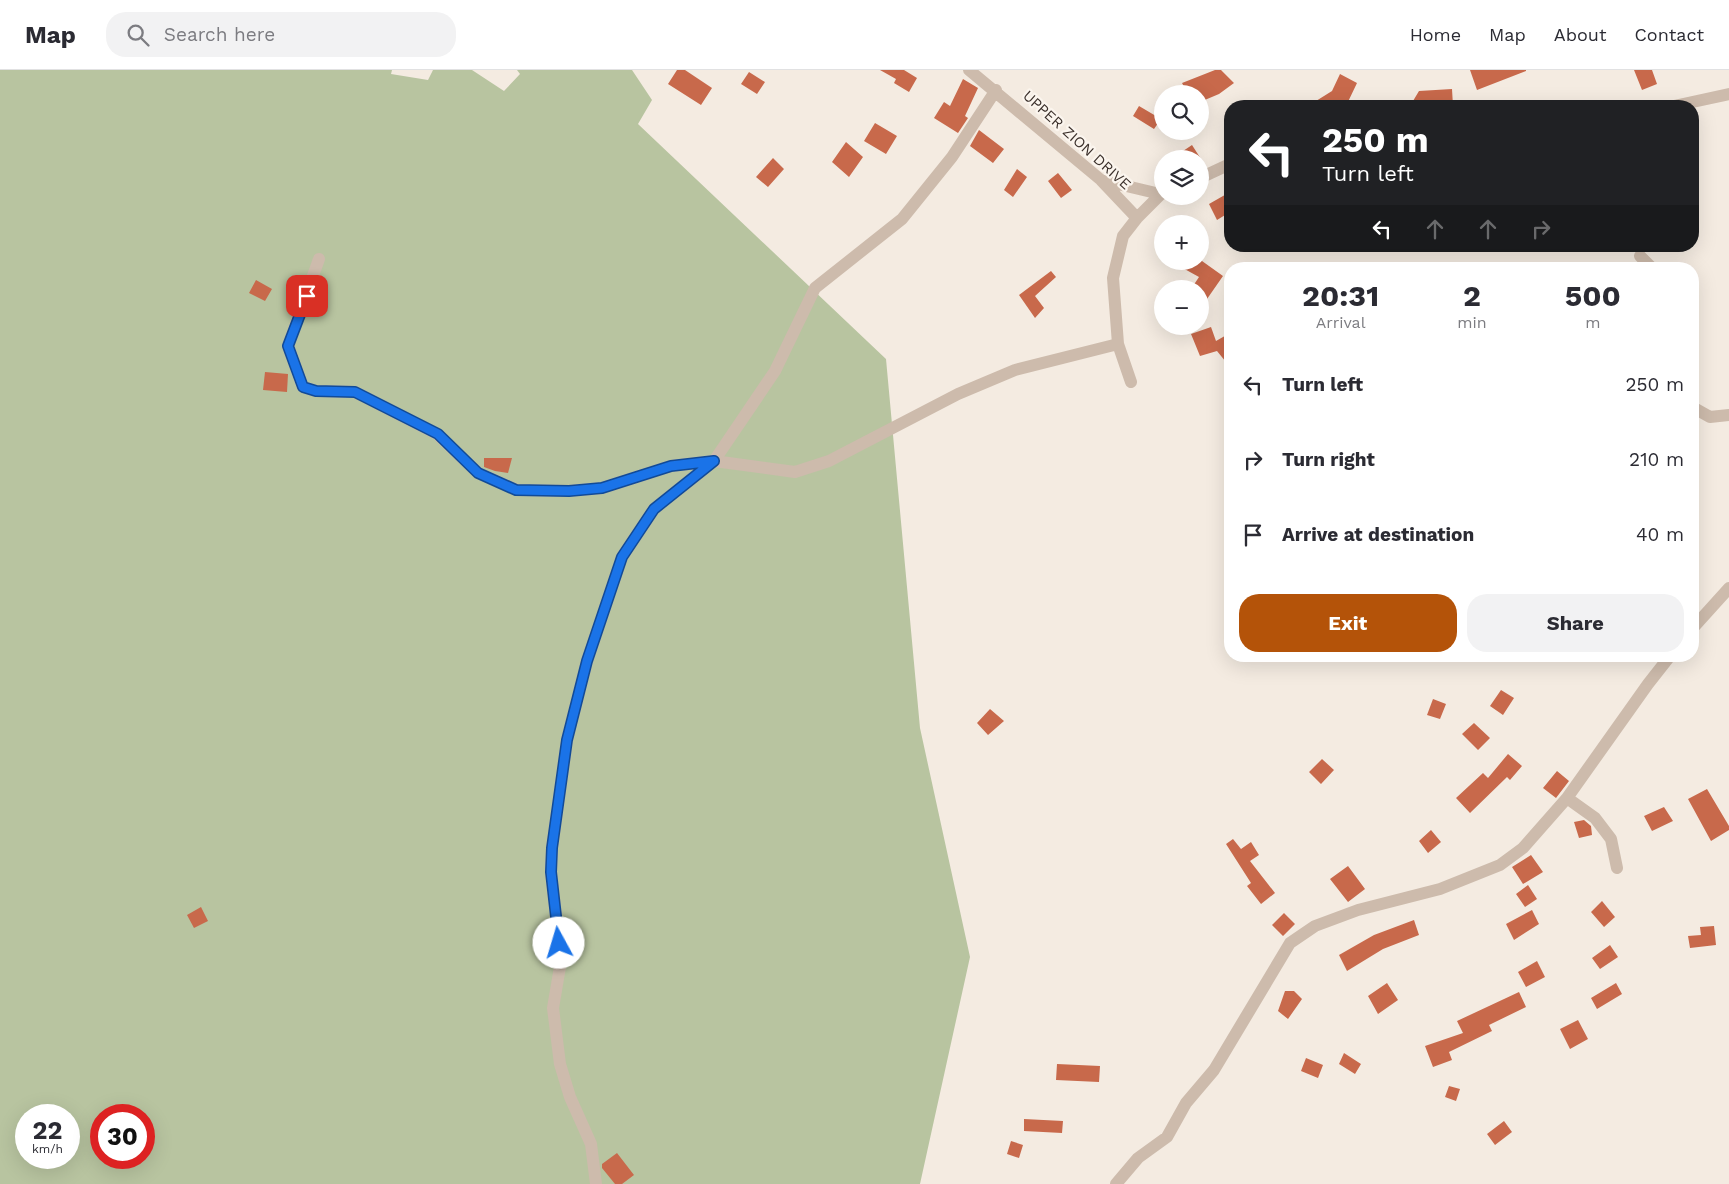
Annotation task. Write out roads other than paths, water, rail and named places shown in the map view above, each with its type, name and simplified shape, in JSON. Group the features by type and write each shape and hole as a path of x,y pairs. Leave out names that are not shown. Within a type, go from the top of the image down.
{"street":[{"name":"UPPER ZION DRIVE","path":"969,70 996,90 1101,180 1137,218"},
{"path":"596,1184 591,1144 570,1097 560,1064 553,1008 561,961 551,872 552,848 567,740 587,661 622,557 654,509 714,461 775,371 815,288 902,219 952,157 996,90"},
{"path":"1699,101 1729,94"},
{"path":"1209,174 1224,167"},
{"path":"1101,180 1154,191"},
{"path":"1131,382 1118,344 1113,278 1123,236 1154,200"},
{"path":"1640,256 1646,262"},
{"path":"319,259 288,346 303,387 316,391 355,392 438,434 478,473 516,490 569,491 602,488 671,466 714,461 795,472 829,461 958,394 1015,370 1118,344"},
{"path":"1699,411 1710,417 1729,415"},
{"path":"1699,621 1729,588"},
{"path":"1116,1184 1138,1158 1166,1137 1186,1102 1214,1070 1290,943 1323,922 1358,910 1440,889 1500,865 1523,848 1567,798 1665,662"},
{"path":"1567,798 1595,818 1611,839 1617,868"}]}
